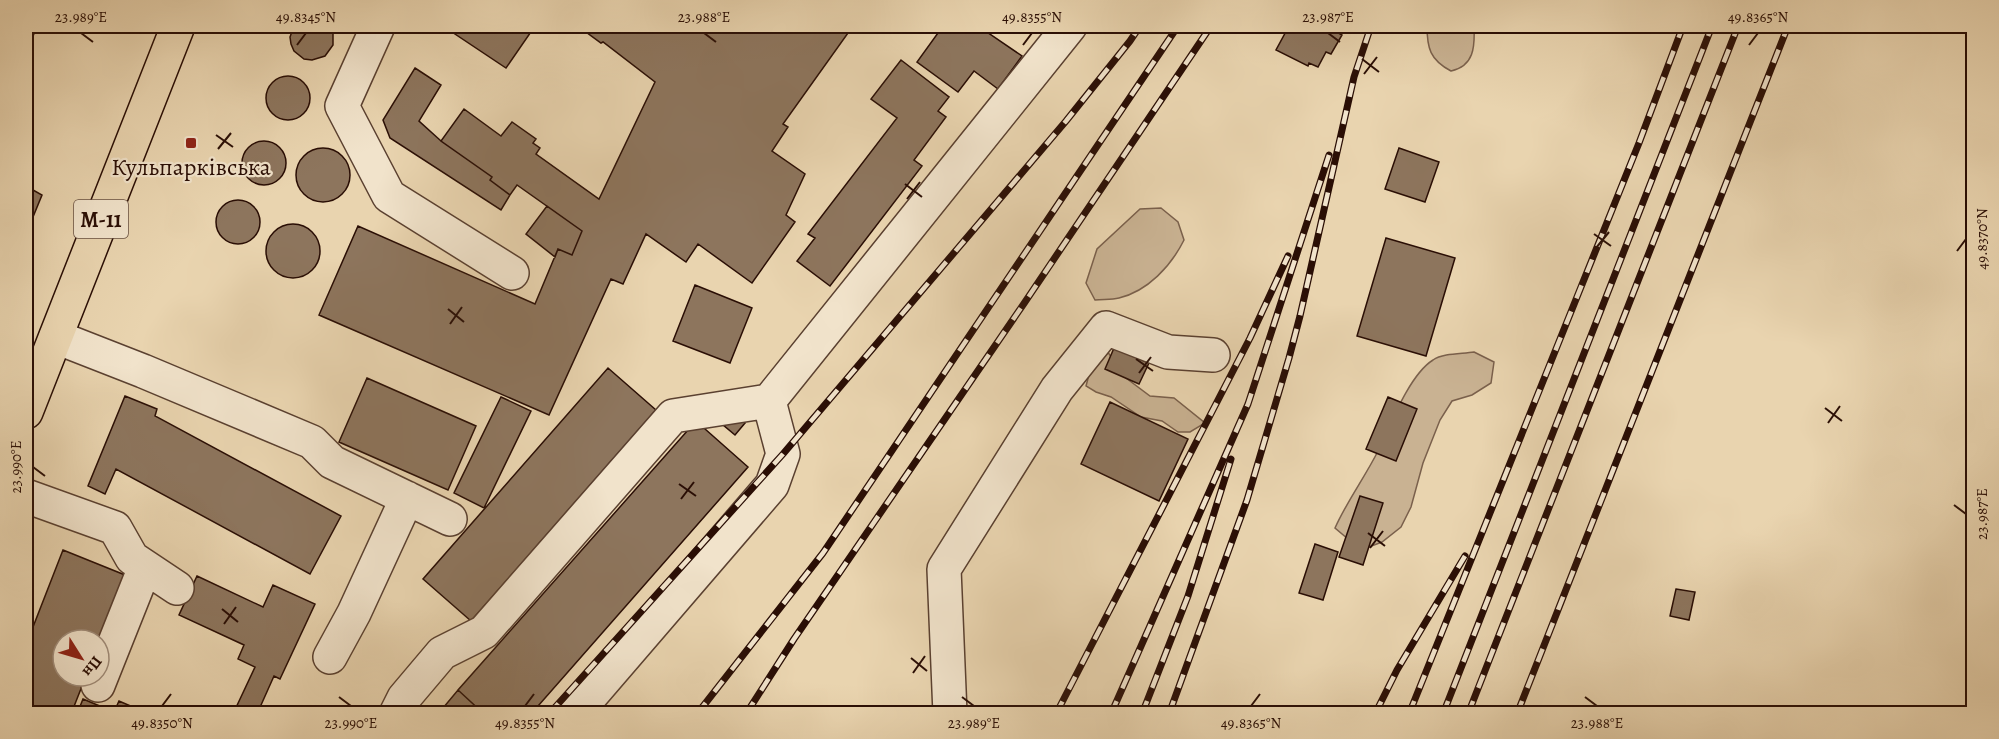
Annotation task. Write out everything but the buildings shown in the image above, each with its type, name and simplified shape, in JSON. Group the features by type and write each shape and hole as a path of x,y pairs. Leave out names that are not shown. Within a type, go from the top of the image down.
{"main road":[{"name":"М-11","path":"26,412 178,26"}],"lane":[{"path":"378,26 342,106 389,196 512,273"},
{"path":"396,714 404,698 442,652 484,633 673,416 770,401 1070,26"},
{"path":"950,714 944,569 1057,389 1106,328 1168,352 1213,355"},
{"path":"56,337 312,442 332,462 450,519"},
{"path":"575,714 772,486 783,454 770,401"},
{"path":"26,496 115,528 132,558 177,588"},
{"path":"330,657 354,613 406,498"},
{"path":"111,652 145,567"}],"shaded area":[{"path":"1427,26 1474,26 1473,48 1469,60 1451,71 1444,67 1431,53"},
{"path":"1161,208 1178,222 1184,240 1179,250 1158,276 1140,290 1119,298 1095,300 1086,283 1097,249 1140,209"},
{"path":"1107,351 1126,378 1150,396 1174,398 1205,423 1190,432 1178,432 1162,421 1141,417 1111,397 1086,386 1090,371"},
{"path":"1474,352 1494,362 1491,383 1472,395 1452,401 1440,420 1423,463 1411,507 1401,527 1382,542 1361,550 1335,528 1378,451 1408,389 1424,367 1433,360 1447,355"}],"railway":[{"path":"549,714 783,454 1066,121 1140,26"},
{"path":"697,714 823,553 1178,26"},
{"path":"746,714 794,639 1211,26"},
{"path":"1169,714 1247,500 1289,358 1354,77 1371,26"},
{"path":"1409,714 1639,143 1683,26"},
{"path":"1443,714 1712,26"},
{"path":"1468,714 1738,26"},
{"path":"1517,714 1788,26"},
{"path":"1111,714 1248,404 1329,155"},
{"path":"1056,714 1250,338 1288,256"},
{"path":"1142,714 1188,596 1231,459"},
{"path":"1375,714 1397,670 1465,556"}],"place":[{"name":"Кульпарківська","path":"191,143"}]}
